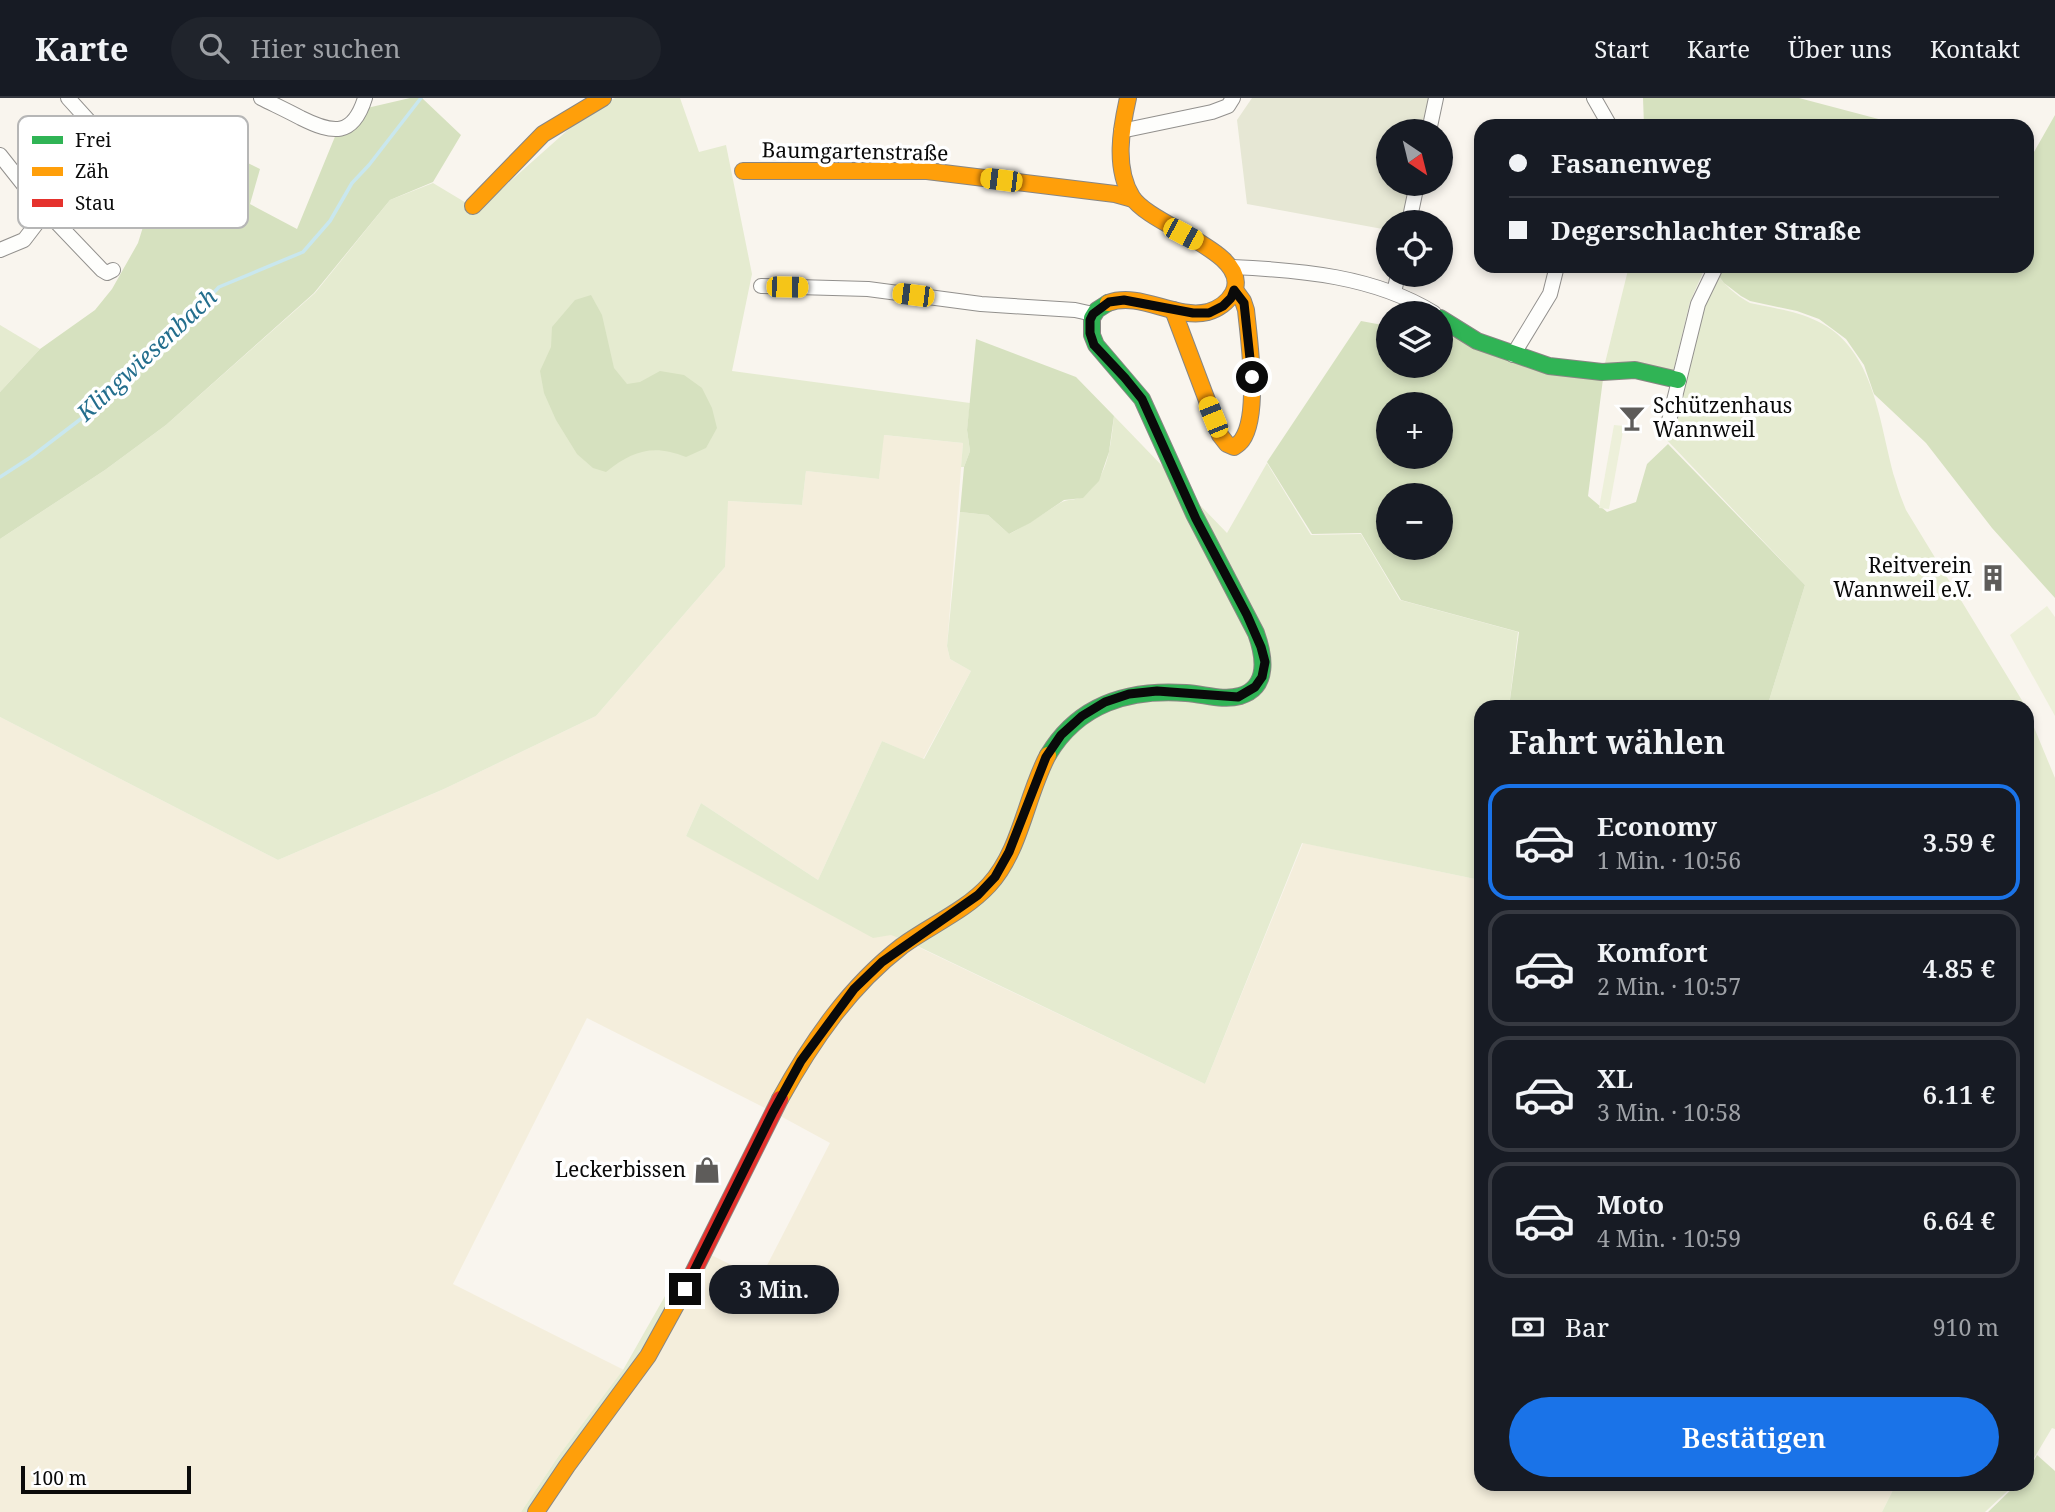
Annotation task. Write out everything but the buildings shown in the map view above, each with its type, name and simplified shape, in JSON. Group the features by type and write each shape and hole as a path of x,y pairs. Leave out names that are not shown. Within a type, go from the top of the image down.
{"street":[{"path":"68,98 84,116"},
{"path":"261,98 318,126 334,130 343,129 359,116 365,98"},
{"path":"473,206 543,134 603,98"},
{"path":"536,1512 636,1376 685,1289 801,1061 854,989 909,942 978,895 995,877 1009,852 1046,757 1061,735 1082,716 1105,702 1129,694 1157,691 1238,697 1255,687 1262,677 1265,662 1261,647 1196,519 1142,399 1094,345 1090,333 1093,314 1109,302 1124,300 1193,313 1209,313 1223,306 1234,290 1236,276 1217,252 1166,225 1132,199 1122,165 1121,131 1128,98"},
{"path":"1121,131 1212,112 1228,106 1233,98"},
{"path":"1432,119 1436,98"},
{"path":"1594,98 1606,119"},
{"path":"0,155 18,178"},
{"name":"Baumgartenstraße","path":"743,171 927,171 1115,194 1132,199"},
{"path":"0,250 24,240 33,228"},
{"path":"62,228 102,271 107,273 113,270"},
{"path":"1231,267 1308,272 1394,292 1411,301"},
{"path":"1513,355 1550,294 1555,273"},
{"path":"1667,429 1698,304 1713,273"},
{"path":"761,286 868,289 981,304 1075,310 1093,314"},
{"path":"1394,292 1395,287"},
{"path":"1174,310 1220,435 1227,444 1234,447 1240,444 1245,436 1252,377 1244,303 1234,290"},
{"path":"1453,325 1477,341 1549,366 1602,372 1635,370 1678,380"}],"shaded area":[{"path":"883,435 963,443 947,646 950,659 971,671 923,759 882,741 818,880 701,803 686,836 1205,1084 1303,843 1474,879 1474,1491 1892,1491 1882,1512 536,1512 705,1252 760,1279 830,1143 587,1018 453,1284 624,1370 560,1454 521,1512 0,1512 0,717 278,860 444,789 596,716 725,567 727,501 802,505 806,471 879,479"}],"green space":[{"path":"410,98 422,98 461,135 433,182 390,200 314,293 166,425 105,470 0,539 0,392 40,349 95,310 112,289 138,243 143,228 248,228 248,163 260,169 250,204 297,229 341,122 367,108"},
{"path":"615,98 680,98 699,152 726,145 752,274 732,371 970,403 967,430 970,451 964,467 961,467 963,443 884,435 879,479 806,471 802,505 728,501 725,567 596,716 444,789 278,860 0,717 0,539 105,470 166,425 315,293 390,200 433,183 478,210 588,112"},
{"path":"1252,98 1431,98 1427,119 1376,119 1376,196 1410,196 1407,210 1376,210 1376,228 1247,204 1237,120"},
{"path":"1643,98 1799,98 1878,119 1644,119"},
{"path":"2055,115 2055,598 1992,528 1926,443 1874,394 1864,365 1846,339 1819,319 1797,311 1750,301 1724,283 1716,273 2034,273 2034,152"},
{"path":"1627,273 1703,273 1690,302 1673,372 1605,363"},
{"path":"1713,273 1750,303 1793,312 1817,321 1837,334 1852,350 1872,390 1895,479 1906,510 2022,700 1769,700 1805,585 1665,438 1678,380"},
{"path":"591,295 602,315 614,368 627,384 640,382 660,371 684,375 702,388 712,408 717,428 706,448 686,457 664,451 644,451 625,459 606,472 593,468 577,454 556,420 544,393 540,371 551,347 552,327 575,300"},
{"path":"1361,321 1376,324 1376,378 1453,378 1453,337 1603,379 1588,496 1607,512 1636,502 1647,464 1668,444 1805,585 1769,700 1510,700 1519,632 1401,600 1377,560 1453,560 1453,483 1376,483 1376,558 1361,533 1312,534 1267,462"},
{"path":"0,325 40,349 0,392"},
{"path":"976,339 1076,377 1114,416 1109,452 1099,481 1083,498 1064,500 1009,534 988,515 960,512 964,467 970,451 967,430"},
{"path":"1114,416 1227,533 1267,463 1311,535 1361,534 1400,600 1518,632 1510,700 1474,700 1474,879 1302,843 1205,1084 909,942 891,935 873,938 686,836 701,803 818,880 882,741 924,759 971,671 950,659 947,646 960,512 988,515 1009,534 1066,500 1083,497 1104,469"},
{"path":"1614,425 1624,426 1609,509 1599,508"},
{"path":"2047,606 2055,617 2055,716 2010,635"},
{"path":"2034,727 2055,778 2055,1429 2052,1428 2034,1458"},
{"path":"673,1282 685,1289 536,1512 521,1512 560,1454 623,1370"},
{"path":"2037,1455 2055,1471 2055,1512 1988,1512 2010,1491 2034,1491 2034,1460"},
{"path":"1892,1491 2008,1491 1985,1512 1882,1512"}],"waterway":[{"name":"Klingwiesenbach","path":"0,477 82,418 131,368 187,321 219,287 303,252 330,221 352,183 421,98"}],"traffic: fast":[{"path":"1048,755 1060,737 1075,723 1090,711 1107,703 1125,697 1165,692 1220,698 1240,696 1250,692 1256,685 1262,669 1256,633 1194,514 1142,399 1096,345 1092,335 1092,318 1097,310 1108,303"},
{"path":"1453,326 1477,341 1549,366 1602,372 1635,370 1678,380"}],"traffic: slow":[{"path":"473,206 543,134 603,98"},
{"path":"1108,303 1133,300 1183,312 1208,312 1219,307 1233,293 1235,279 1229,265 1215,253 1158,219 1132,197 1126,186 1121,161 1121,135 1128,98"},
{"path":"743,171 927,171 1115,194 1133,199"},
{"path":"1173,310 1220,435 1227,444 1234,447 1242,440 1247,428 1252,396 1246,310 1235,290"},
{"path":"780,1099 819,1036 866,979 902,946 980,894 1000,871 1009,856 1048,755"},
{"path":"536,1512 648,1356 686,1287"}],"traffic: jam":[{"path":"686,1287 780,1099"}],"place":[{"name":"Schützenhaus Wannweil","path":"1632,418"},
{"name":"Reitverein Wannweil e.V.","path":"1993,578"},
{"name":"Leckerbissen","path":"707,1170"}],"route":[{"path":"685,1289 801,1061 854,989 882,962 978,895 995,877 1009,852 1046,757 1061,735 1082,716 1105,702 1129,694 1157,691 1238,697 1255,687 1262,677 1265,662 1247,615 1196,519 1142,399 1094,345 1090,333 1093,314 1109,302 1124,300 1193,313 1209,313 1223,306 1234,290 1244,303 1252,377"}]}
